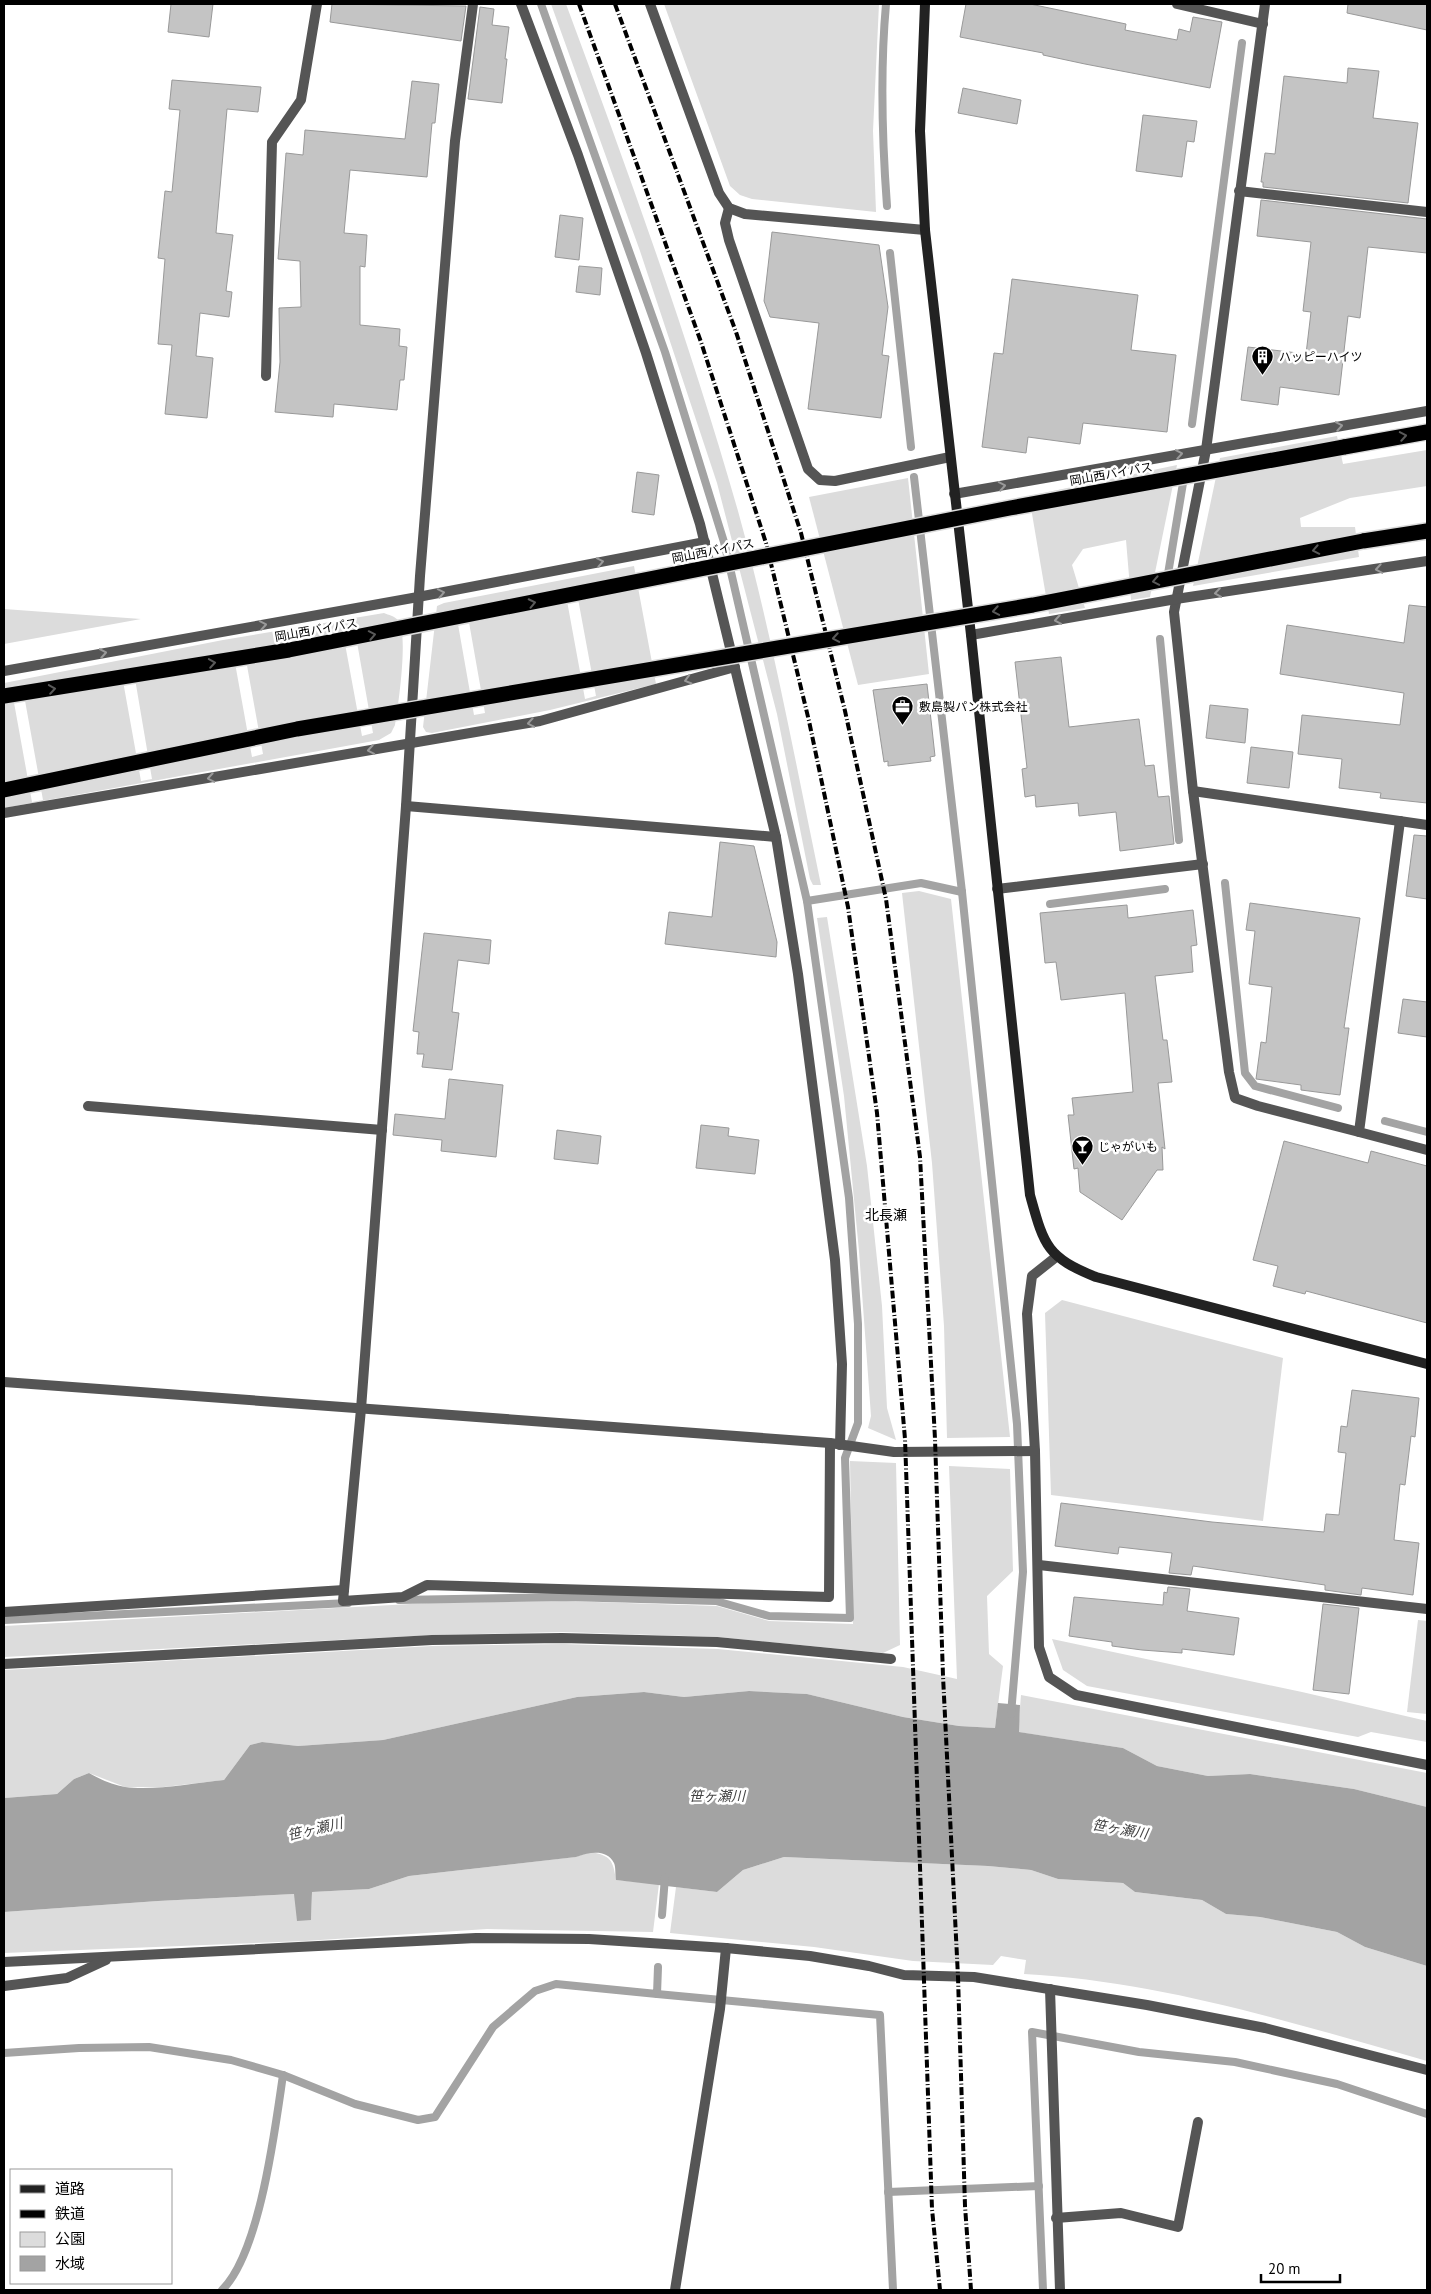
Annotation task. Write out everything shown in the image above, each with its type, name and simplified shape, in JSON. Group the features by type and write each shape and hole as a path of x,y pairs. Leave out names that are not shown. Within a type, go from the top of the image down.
{"highway":[{"name":"岡山西バイパス","path":"4,696 290,650 1010,508 1427,432"},
{"path":"4,790 297,729 1023,607 1363,541 1427,531"}],"street":[{"path":"266,376 272,142 300,100 317,4"},
{"path":"473,4 455,141 418,597 408,744 406,806 361,1409 343,1601 403,1597 427,1585 829,1596 842,1364 835,1260 798,974 776,837 705,542 646,353 578,155 521,4"},
{"path":"650,4 718,193 729,208 745,214 925,230"},
{"path":"925,4 920,131 925,230 971,636 1030,1195 1041,1233 1056,1257 1074,1268 1096,1277 1427,1364"},
{"path":"1177,4 1263,24"},
{"path":"1265,4 1206,450 1174,612 1193,792 1229,1072 1235,1098 1258,1106 1427,1150"},
{"path":"1239,191 1427,212"},
{"path":"729,208 725,223 729,240 808,469 820,480 835,481 950,457"},
{"path":"954,494 1427,411"},
{"path":"4,671 418,597 705,542"},
{"path":"971,636 1176,599 1427,561"},
{"path":"4,813 540,721 735,667"},
{"path":"1193,792 1427,825"},
{"path":"406,806 776,837"},
{"path":"1359,1132 1400,821"},
{"path":"997,889 1202,864"},
{"path":"88,1106 382,1130"},
{"path":"1056,1257 1032,1276 1027,1314 1031,1451 1039,1566 1039,1647 1049,1677 1076,1695 1427,1765"},
{"path":"4,1382 838,1445 894,1452 1031,1451"},
{"path":"1039,1566 1427,1609"},
{"path":"4,1612 344,1590"},
{"path":"4,1664 432,1640 562,1638 717,1642 891,1659"},
{"path":"4,1962 476,1938 589,1938 726,1948 810,1956 869,1966 904,1975 974,1977 1147,2004 1265,2028 1427,2070"},
{"path":"675,2290 720,2009 726,1948"},
{"path":"4,1986 67,1978 110,1958"},
{"path":"1050,1989 1056,2218 1060,2290"},
{"path":"1056,2218 1121,2213 1178,2228 1198,2122"}],"green space":[{"path":"551,4 566,4 657,256 719,447 762,604 821,885 813,885 810,879 777,714 717,483 640,251"},
{"path":"664,4 879,4 873,131 876,212 752,199 740,195 730,186"},
{"path":"1337,436 1343,464 1427,450 1427,486 1350,498 1300,518 1301,527 1355,527 1359,557 1193,586 1220,458"},
{"path":"1177,465 1150,597 1131,600 1126,540 1083,549 1072,565 1085,608 1049,614 1029,496"},
{"path":"908,478 929,674 858,685 809,497"},
{"path":"634,566 656,684 550,710 432,733 426,732 423,727 437,606 444,603","holes":["576,588 596,696 585,699 565,590","467,611 485,713 474,715 456,613"]},
{"path":"4,609 141,619 4,644"},
{"path":"384,613 393,617 398,620 401,627 403,654 395,725 391,733 379,740 4,808 4,683 223,640","holes":["355,631 373,733 362,736 343,633","244,649 263,754 252,757 233,652","133,667 152,779 141,781 121,670","22,684 43,800 32,802 11,686"]},
{"path":"919,891 951,899 1010,1437 947,1438 944,1326 932,1163 902,893"},
{"path":"827,917 867,1166 882,1306 887,1408 896,1440 868,1428 871,1416 859,1251 844,1096 817,918"},
{"path":"1062,1300 1283,1358 1263,1521 1051,1495 1045,1313"},
{"path":"850,1461 896,1463 900,1645 883,1653 718,1637 562,1632 433,1635 4,1657 4,1626 429,1603 565,1601 717,1606 769,1621 853,1624"},
{"path":"949,1466 1010,1469 1013,1571 987,1596 989,1654 1003,1666 995,1728 959,1726 903,1717 807,1694 749,1691 684,1697 644,1692 577,1697 383,1740 298,1746 262,1742 250,1745 224,1780 164,1787 125,1787 89,1773 74,1779 57,1794 4,1798 4,1670 432,1646 564,1644 718,1649 903,1667 957,1679"},
{"path":"1418,1620 1427,1621 1427,1714 1407,1712"},
{"path":"1052,1639 1302,1692 1427,1721 1427,1742 1371,1732 1358,1737 1087,1686 1063,1670"},
{"path":"1021,1695 1427,1773 1427,1807 1354,1789 1250,1774 1208,1776 1157,1766 1123,1748 1018,1732"},
{"path":"591,1852 603,1855 610,1860 614,1868 616,1880 659,1884 653,1932 487,1929 305,1941 4,1953 4,1912 295,1894 311,1920 312,1892 369,1889 409,1876 575,1857"},
{"path":"784,1857 988,1866 1031,1870 1058,1879 1123,1883 1135,1892 1202,1900 1226,1914 1260,1917 1337,1932 1365,1947 1427,1966 1427,2061 1228,2006 1126,1985 1024,1974 1026,1960 1001,1956 993,1965 913,1961 814,1947 670,1933 676,1887 717,1892 743,1870"}],"water":[{"name":"笹ヶ瀬川","path":"749,1691 807,1694 903,1717 959,1726 995,1728 998,1703 1020,1705 1019,1732 1123,1748 1157,1766 1208,1776 1250,1774 1354,1789 1427,1807 1427,1966 1365,1947 1337,1932 1260,1917 1226,1914 1202,1900 1135,1892 1123,1883 1058,1879 1031,1870 988,1866 784,1857 743,1870 717,1892 616,1880 615,1867 611,1858 602,1853 596,1853 576,1857 409,1876 369,1889 312,1892 311,1920 297,1921 294,1894 4,1912 4,1798 57,1794 74,1779 89,1773 116,1785 136,1788 224,1780 250,1745 262,1742 298,1746 383,1740 577,1697 644,1692 684,1697"}],"building":[{"path":"171,4 213,4 209,37 168,32"},
{"path":"332,4 466,6 461,41 330,22"},
{"path":"966,4 1030,4 1126,24 1125,30 1177,40 1179,29 1190,32 1193,17 1222,22 1210,88 960,37"},
{"path":"1348,4 1427,4 1427,30 1347,13"},
{"path":"480,7 494,9 492,25 509,27 502,103 468,99"},
{"path":"1348,68 1379,71 1373,118 1418,123 1408,203 1263,187 1263,182 1261,182 1265,153 1275,154 1284,76 1347,83"},
{"path":"172,80 261,87 258,112 227,109 216,233 233,235 226,291 232,292 229,317 200,313 196,356 213,358 207,418 165,414 172,345 158,344 165,259 158,258 165,191 172,192 180,110 169,109"},
{"path":"412,81 439,84 435,123 432,123 427,177 350,170 344,233 367,235 365,267 360,266 360,325 400,329 399,346 407,347 404,380 400,380 397,410 334,404 333,417 275,412 280,362 279,308 301,307 300,261 278,259 286,153 303,155 305,130 405,139"},
{"path":"963,88 1021,100 1017,124 958,113"},
{"path":"1143,115 1197,121 1194,142 1187,141 1182,177 1136,171"},
{"path":"1261,200 1427,219 1427,253 1368,247 1360,318 1348,316 1339,395 1280,387 1278,405 1241,400 1248,347 1306,354 1311,312 1303,311 1311,242 1257,236"},
{"path":"560,215 583,218 579,260 555,257"},
{"path":"772,232 879,245 888,307 882,355 889,356 881,418 808,409 819,323 770,317 764,301"},
{"path":"579,266 602,268 600,295 576,292"},
{"path":"1012,279 1138,295 1131,350 1176,355 1167,432 1083,423 1080,444 1028,437 1026,453 982,447 994,353 1003,354"},
{"path":"637,472 659,475 654,515 632,512"},
{"path":"1409,605 1427,607 1427,803 1380,798 1381,793 1339,788 1342,759 1298,754 1302,715 1400,725 1404,693 1280,674 1287,625 1404,643"},
{"path":"1061,657 1069,727 1139,719 1145,766 1154,765 1158,797 1169,796 1174,844 1120,851 1116,812 1079,816 1078,803 1036,807 1035,795 1025,797 1022,769 1027,768 1015,662"},
{"path":"927,684 935,756 930,757 931,761 888,766 888,761 884,762 873,690"},
{"path":"1210,705 1248,709 1245,743 1206,738"},
{"path":"1251,747 1293,752 1289,788 1247,783"},
{"path":"1414,835 1427,836 1427,899 1406,896"},
{"path":"720,842 754,846 777,942 776,957 665,944 669,912 712,917"},
{"path":"1250,903 1360,918 1344,1028 1349,1028 1340,1095 1301,1090 1301,1085 1256,1079 1261,1042 1266,1043 1272,987 1249,984 1255,931 1246,930"},
{"path":"1127,905 1128,918 1193,910 1197,945 1191,946 1193,972 1155,976 1163,1040 1167,1040 1172,1082 1158,1083 1165,1149 1162,1147 1163,1170 1157,1170 1122,1220 1080,1192 1078,1168 1074,1169 1068,1115 1074,1115 1072,1098 1133,1092 1125,993 1061,1000 1056,962 1045,963 1040,913"},
{"path":"424,933 491,940 489,964 458,960 452,1012 459,1013 452,1070 422,1067 424,1054 417,1054 419,1032 413,1031"},
{"path":"1403,999 1427,1002 1427,1037 1398,1033"},
{"path":"449,1079 503,1085 496,1157 441,1151 442,1140 393,1135 395,1114 445,1119"},
{"path":"701,1125 729,1128 728,1136 759,1140 755,1174 696,1168"},
{"path":"557,1130 601,1136 598,1164 554,1159"},
{"path":"1284,1141 1368,1163 1371,1151 1427,1166 1427,1323 1306,1291 1305,1294 1273,1286 1278,1266 1253,1260"},
{"path":"1352,1390 1419,1398 1415,1437 1411,1436 1405,1485 1400,1484 1394,1540 1419,1543 1413,1595 1362,1588 1361,1595 1325,1590 1325,1585 1193,1566 1191,1575 1169,1573 1172,1553 1119,1547 1118,1554 1055,1546 1061,1503 1212,1522 1324,1532 1326,1514 1339,1515 1346,1453 1338,1452 1341,1426 1347,1427"},
{"path":"1168,1587 1190,1589 1187,1611 1239,1618 1234,1655 1182,1649 1182,1653 1142,1650 1112,1646 1112,1642 1069,1636 1074,1597 1163,1605 1164,1592 1167,1593"},
{"path":"1323,1604 1359,1608 1349,1694 1313,1690"}],"waterway":[{"path":"399,1600 566,1597 716,1601 769,1616 850,1618 845,1458 858,1423 858,1324 849,1198 807,901 724,542 665,352 541,4"},
{"path":"886,4 882,105 887,206"},
{"path":"1192,424 1242,43"},
{"path":"890,253 911,447"},
{"path":"914,477 962,892 1017,1424 1023,1572 1011,1714"},
{"path":"1167,580 1184,477"},
{"path":"1160,639 1179,840"},
{"path":"807,901 921,883 962,892"},
{"path":"1225,883 1245,1073 1255,1086 1338,1108"},
{"path":"1050,904 1165,889"},
{"path":"1385,1121 1427,1132"},
{"path":"4,1620 348,1603"},
{"path":"662,1915 665,1877"},
{"path":"4,2053 79,2048 149,2047 231,2060 283,2075 355,2104 418,2120 435,2117 493,2027 535,1991 556,1984 657,1994 658,1967"},
{"path":"657,1994 880,2015 893,2290"},
{"path":"1043,2290 1032,2032 1139,2052 1235,2062 1337,2084 1427,2114"},
{"path":"222,2290 235,2272 256,2220 270,2157 283,2075"},
{"path":"888,2192 1039,2186"}],"railway":[{"path":"579,4 701,342 766,543 809,721 848,907 877,1113 905,1439 932,2209 940,2290"},
{"path":"615,4 736,332 801,533 845,711 886,899 920,1157 935,1439 943,1676 958,1977 965,2206 971,2290"}],"place":[{"name":"ハッピーハイツ","path":"1263,376"},
{"name":"敷島製パン株式会社","path":"903,726"},
{"name":"じゃがいも","path":"1082,1166"}],"district":[{"name":"北長瀬","path":"886,1215"}]}
